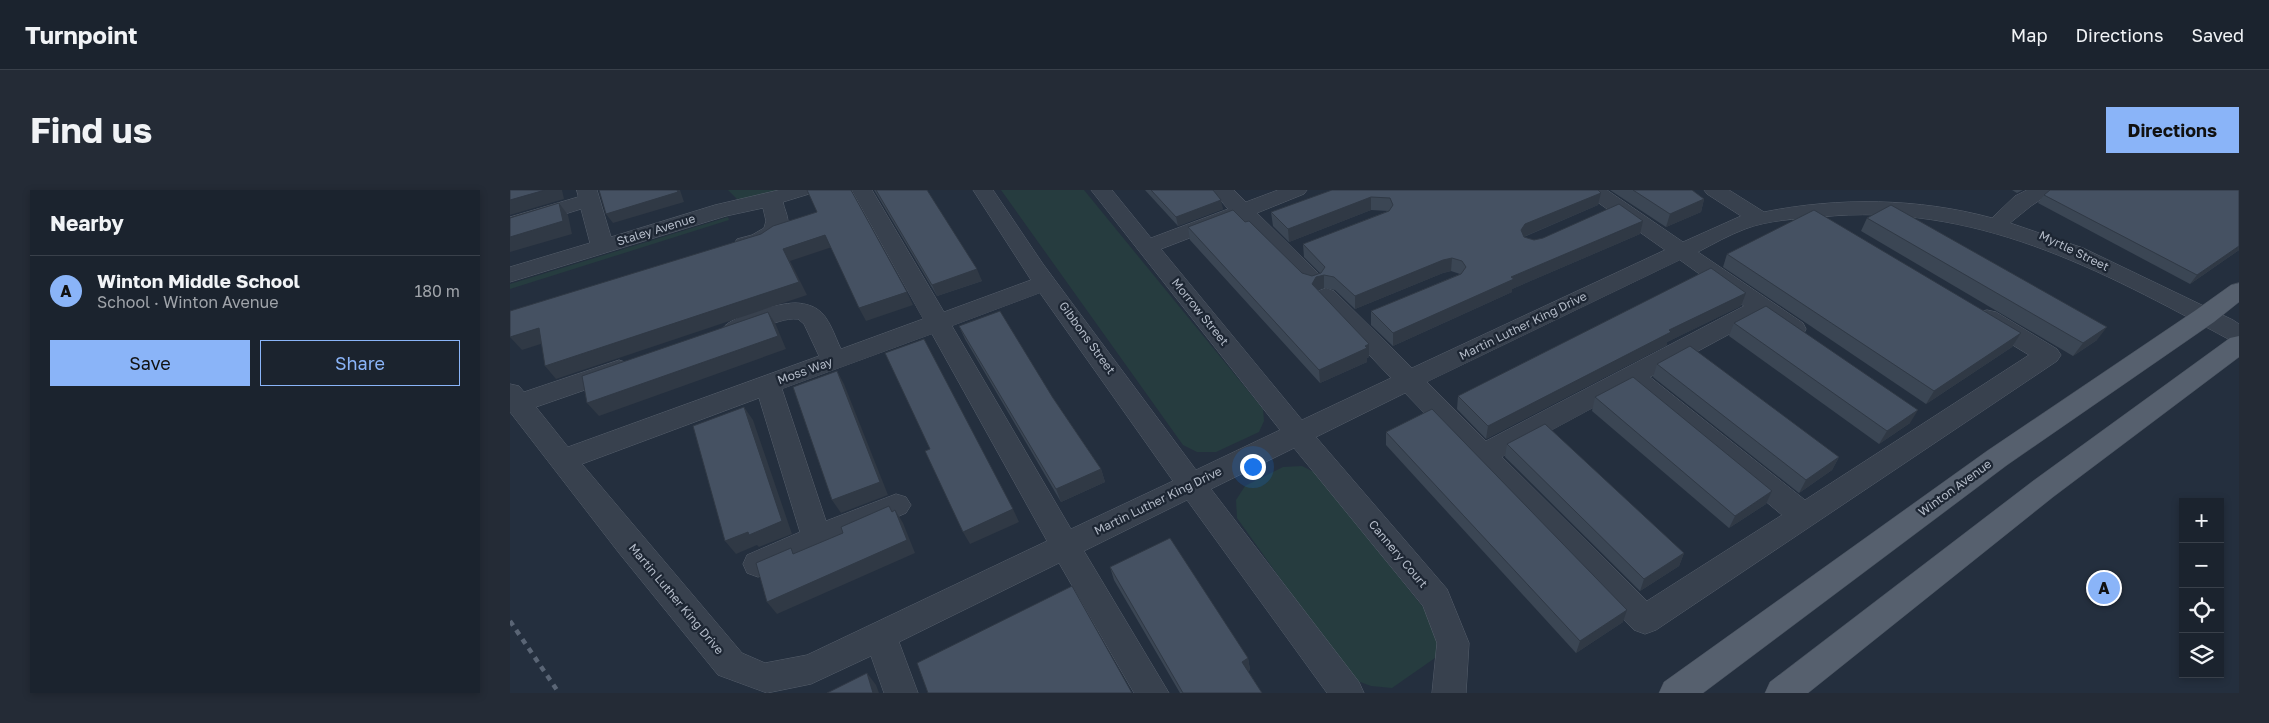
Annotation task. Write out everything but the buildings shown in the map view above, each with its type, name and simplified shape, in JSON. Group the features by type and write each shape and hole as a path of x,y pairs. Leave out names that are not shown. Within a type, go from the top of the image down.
{"main road":[{"name":"Winton Avenue","path":"1676,693 1997,458 2205,316 2239,290"},
{"path":"1782,693 2043,489 2239,344"}],"street":[{"name":"Staley Avenue","path":"510,275 602,246 719,200 771,199 802,190"},
{"path":"862,190 1065,546 1152,693"},
{"name":"Gibbons Street","path":"983,190 1046,282 1192,485"},
{"name":"Morrow Street","path":"1100,190 1298,434"},
{"path":"1222,190 1243,211 1294,250 1319,288 1361,318 1409,380 1645,620 1804,516 1930,421 2048,354 1963,303"},
{"path":"1147,247 1297,190"},
{"path":"1593,190 1816,344"},
{"path":"1714,190 1756,216"},
{"path":"2001,220 2023,201 2042,190"},
{"name":"Martin Luther King Drive","path":"514,398 565,459 630,544 730,664 765,678 810,669 1409,380 1756,216 1795,203 1826,197 1906,194"},
{"name":"Myrtle Street","path":"1906,194 2001,220 2064,245 2239,334"},
{"path":"510,224 589,195 602,246"},
{"path":"723,251 760,240 774,231 777,221 771,199"},
{"path":"1795,203 1841,230"},
{"path":"1592,218 1617,207"},
{"name":"Moss Way","path":"565,459 1046,282"},
{"path":"1482,455 1761,307"},
{"path":"713,336 786,311 802,311 811,316 834,360"},
{"path":"514,398 640,361"},
{"path":"1632,376 1804,516"},
{"path":"768,385 817,538"},
{"name":"Cannery Court","path":"1298,434 1436,599 1453,643 1449,693"},
{"path":"1192,485 1347,693"},
{"path":"758,564 896,505"},
{"path":"880,636 901,693"}],"green space":[{"path":"728,190 786,190 738,200"},
{"path":"1001,190 1084,190 1263,409 1264,421 1259,432 1216,452 1197,452 1183,445"},
{"path":"728,217 729,220 510,289 510,284"},
{"path":"1302,466 1316,473 1438,626 1442,641 1435,658 1392,688 1371,686 1352,679 1237,518 1236,500 1245,486 1283,467"}],"railway":[{"path":"510,621 559,693"}],"place":[{"name":"Winton Middle School","path":"2104,588"}]}
